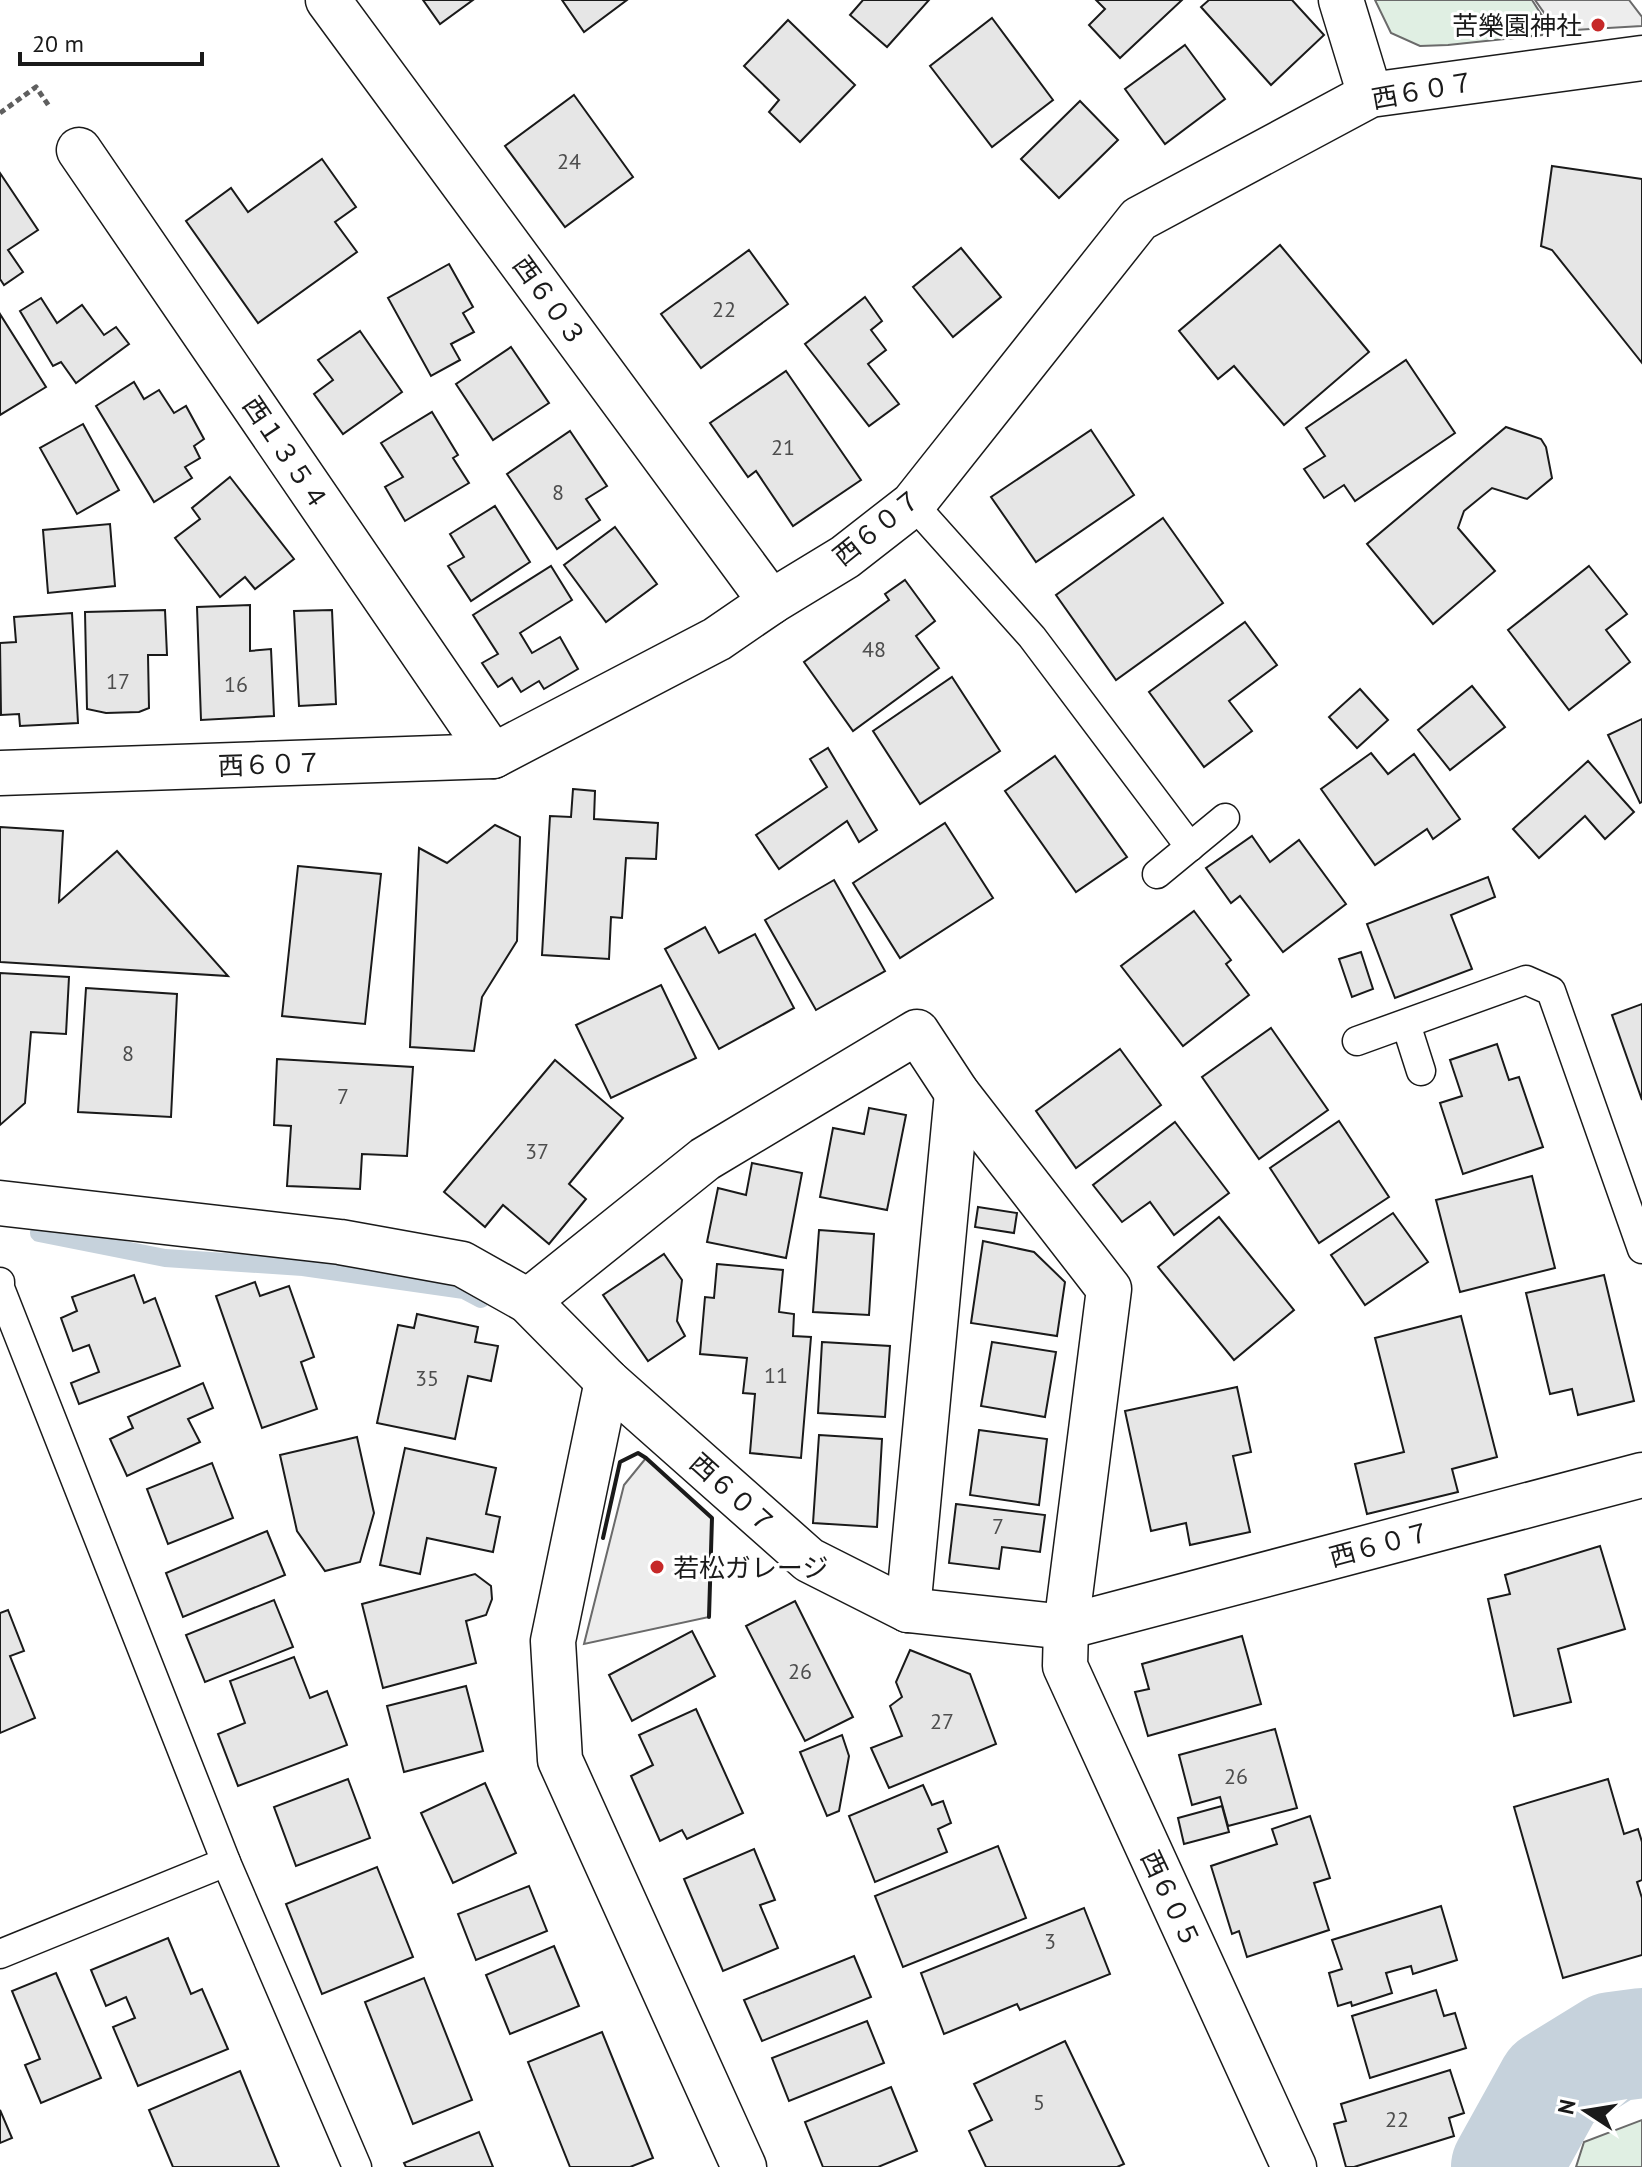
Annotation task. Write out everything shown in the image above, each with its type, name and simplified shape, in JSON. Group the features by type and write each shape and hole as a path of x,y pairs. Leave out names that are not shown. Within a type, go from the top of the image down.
{"street":[{"name":"西６０３","path":"328,0 771,602"},
{"path":"1341,0 1370,95"},
{"name":"西６０７","path":"0,773 493,756 717,639 845,557 913,504 1139,219 1370,95 1642,58"},
{"name":"西１３５４","path":"79,150 493,756"},
{"name":"西６０５","path":"528,1301 705,1159 917,1032 957,1093 1109,1289 1066,1627 1065,1666 1294,2167"},
{"path":"908,1610 957,1093"},
{"name":"西６０７","path":"0,1203 340,1242 462,1264 528,1301 607,1381 809,1560 908,1610 1066,1627 1642,1475"},
{"path":"607,1381 553,1641 560,1760 744,2167"}],"lane":[{"path":"913,504 1032,637 1190,847"},
{"path":"1157,874 1225,818"},
{"path":"1357,1041 1526,980 1551,991 1642,1249"},
{"path":"1406,1024 1421,1071"},
{"path":"0,1282 226,1862 357,2167"},
{"path":"0,1954 226,1862"}],"green space":[{"path":"1375,0 1532,0 1546,22 1542,35 1420,46 1391,33"},
{"path":"1642,2120 1642,2167 1576,2167 1584,2142"}],"shaded area":[{"path":"1535,0 1629,0 1642,17 1642,26 1557,31"},
{"name":"若松ガレージ","path":"646,1458 712,1518 709,1617 584,1644 624,1485"}],"building":[{"path":"423,0 473,0 440,24"},
{"path":"562,0 627,0 584,32"},
{"path":"863,0 929,0 887,47 850,15"},
{"path":"1096,0 1182,0 1120,58 1089,25 1105,9"},
{"path":"1209,0 1292,0 1324,35 1271,85 1201,7"},
{"path":"992,18 1053,100 992,147 930,66"},
{"path":"788,20 855,85 800,142 769,112 779,100 744,66"},
{"path":"1185,45 1225,99 1165,144 1125,89"},
{"path":"574,95 633,177 565,227 505,146"},
{"path":"1080,101 1118,140 1059,198 1021,159"},
{"path":"322,159 356,207 335,222 357,252 258,323 186,221 231,188 248,212"},
{"path":"1552,166 1642,179 1642,363 1552,250 1541,246"},
{"path":"0,173 38,230 8,250 23,272 4,285 0,279"},
{"path":"1280,245 1369,352 1284,425 1234,366 1218,379 1179,331"},
{"path":"961,248 1001,297 953,337 913,287"},
{"path":"749,250 788,304 701,368 661,314"},
{"path":"449,264 473,307 463,313 474,332 451,344 460,360 431,376 388,298"},
{"path":"865,297 882,321 871,330 886,350 868,364 899,404 869,426 805,344"},
{"path":"41,298 57,323 82,305 104,335 116,327 129,344 76,383 61,362 53,366 20,311"},
{"path":"0,314 46,387 0,415"},
{"path":"360,331 402,392 343,434 314,394 333,380 318,360"},
{"path":"511,347 549,403 493,440 456,384"},
{"path":"1406,360 1455,433 1355,501 1344,485 1324,498 1304,469 1325,456 1306,428"},
{"path":"786,371 861,480 793,526 756,471 748,477 710,423"},
{"path":"134,382 144,399 159,390 174,413 186,406 204,439 194,446 200,458 185,467 192,478 154,502 96,406"},
{"path":"432,412 458,455 453,458 469,483 405,521 385,487 403,477 381,443"},
{"path":"83,424 119,490 77,514 40,448"},
{"path":"1506,427 1541,439 1546,447 1552,478 1527,499 1492,488 1464,511 1458,528 1495,571 1433,624 1367,544"},
{"path":"1091,430 1134,495 1036,562 991,497"},
{"path":"570,431 607,486 586,499 600,520 557,549 507,474"},
{"path":"230,477 294,559 255,589 245,577 220,597 175,538 200,519 192,508"},
{"path":"495,506 530,562 471,601 448,566 464,557 450,534"},
{"path":"1163,518 1223,603 1116,680 1056,595"},
{"path":"110,524 115,586 48,593 43,530"},
{"path":"615,527 657,584 606,622 564,565"},
{"path":"551,566 572,600 520,633 532,653 560,637 578,669 544,689 539,681 521,692 512,678 498,687 482,663 498,654 473,615"},
{"path":"1589,566 1627,614 1606,630 1630,662 1569,710 1508,630"},
{"path":"905,580 935,621 916,636 939,668 853,731 804,662 889,600 885,594"},
{"path":"250,605 250,651 271,649 274,716 201,720 197,607"},
{"path":"165,610 167,655 148,655 149,708 139,712 106,713 87,709 85,612"},
{"path":"332,610 336,704 299,706 294,611"},
{"path":"72,613 78,723 20,726 19,714 1,715 0,643 16,642 14,617"},
{"path":"1245,622 1277,665 1229,701 1252,731 1204,767 1149,692"},
{"path":"952,677 1000,751 920,804 873,731"},
{"path":"1472,686 1505,727 1450,770 1418,730"},
{"path":"1360,689 1388,720 1357,748 1329,717"},
{"path":"1642,719 1642,802 1640,803 1608,735"},
{"path":"828,748 877,830 859,842 847,821 779,869 756,835 827,787 810,759"},
{"path":"1371,753 1388,774 1414,754 1460,819 1433,839 1427,829 1375,865 1321,789"},
{"path":"1055,756 1127,857 1076,892 1005,791"},
{"path":"1588,761 1634,812 1605,839 1585,816 1539,858 1513,829"},
{"path":"573,789 595,791 594,819 658,823 656,859 626,858 622,918 611,917 609,959 542,955 550,816 571,817"},
{"path":"945,823 993,898 900,958 853,883"},
{"path":"495,825 520,837 517,941 482,997 474,1051 410,1047 419,848 447,863"},
{"path":"0,827 63,831 59,902 117,851 228,976 0,962"},
{"path":"1252,836 1270,862 1299,840 1346,904 1283,952 1240,896 1231,903 1206,868"},
{"path":"298,866 381,874 365,1024 282,1016"},
{"path":"1488,877 1495,897 1451,915 1472,969 1395,998 1367,924"},
{"path":"834,880 885,971 816,1010 765,920"},
{"path":"1194,911 1231,960 1226,964 1249,995 1183,1046 1121,966"},
{"path":"705,927 719,953 755,934 794,1008 719,1049 665,949"},
{"path":"1361,952 1373,989 1352,997 1339,959"},
{"path":"0,973 69,977 66,1034 31,1032 25,1103 0,1125"},
{"path":"661,985 696,1058 611,1098 576,1025"},
{"path":"86,988 177,994 171,1117 78,1112"},
{"path":"1642,1004 1642,1100 1612,1015"},
{"path":"1271,1028 1328,1110 1259,1159 1202,1077"},
{"path":"1497,1044 1509,1080 1519,1077 1543,1147 1463,1174 1440,1103 1462,1096 1450,1060"},
{"path":"1120,1049 1161,1105 1076,1168 1036,1111"},
{"path":"277,1059 413,1067 407,1156 362,1154 360,1189 287,1186 291,1126 274,1125"},
{"path":"555,1060 623,1118 569,1184 586,1199 549,1244 503,1205 485,1227 444,1192"},
{"path":"869,1108 906,1115 887,1210 820,1197 833,1128 864,1134"},
{"path":"1339,1121 1389,1197 1319,1243 1270,1168"},
{"path":"1175,1122 1229,1193 1174,1235 1150,1202 1122,1222 1093,1185"},
{"path":"752,1163 802,1173 786,1258 707,1242 718,1188 746,1195"},
{"path":"1532,1176 1555,1268 1460,1292 1436,1200"},
{"path":"978,1207 1017,1213 1014,1233 975,1227"},
{"path":"1393,1213 1428,1262 1365,1305 1331,1255"},
{"path":"1219,1217 1294,1310 1234,1360 1158,1267"},
{"path":"819,1230 874,1234 869,1315 813,1312"},
{"path":"983,1241 1034,1252 1065,1282 1057,1336 971,1323"},
{"path":"664,1254 682,1280 677,1321 685,1336 648,1361 603,1295"},
{"path":"717,1264 783,1270 779,1312 794,1314 793,1336 811,1337 801,1458 750,1453 755,1394 743,1393 747,1358 700,1354 705,1297 714,1298"},
{"path":"134,1275 144,1303 155,1298 180,1366 79,1404 71,1383 99,1372 89,1345 73,1351 61,1318 77,1311 72,1297"},
{"path":"1604,1275 1634,1401 1578,1415 1572,1389 1550,1394 1526,1293"},
{"path":"255,1282 260,1296 289,1286 314,1357 301,1362 317,1409 262,1428 216,1296"},
{"path":"417,1314 478,1327 475,1342 498,1346 491,1381 468,1376 455,1439 377,1423 398,1325 414,1328"},
{"path":"1461,1316 1497,1457 1452,1469 1458,1492 1367,1514 1355,1464 1404,1452 1375,1338"},
{"path":"822,1342 890,1346 885,1417 818,1413"},
{"path":"992,1342 1056,1352 1045,1417 981,1406"},
{"path":"203,1383 213,1408 188,1419 200,1442 127,1476 110,1439 133,1428 128,1417"},
{"path":"1237,1387 1251,1452 1233,1456 1250,1532 1190,1545 1186,1523 1151,1531 1125,1411"},
{"path":"979,1430 1047,1439 1039,1505 970,1495"},
{"path":"819,1435 882,1439 877,1527 813,1523"},
{"path":"357,1437 374,1513 360,1562 325,1571 297,1531 280,1455"},
{"path":"405,1448 496,1468 486,1514 500,1517 493,1552 427,1538 420,1574 380,1565"},
{"path":"212,1463 233,1518 168,1544 147,1489"},
{"path":"956,1504 1045,1515 1040,1552 1002,1547 999,1569 949,1563"},
{"path":"267,1531 285,1575 183,1617 166,1573"},
{"path":"1600,1546 1625,1629 1558,1649 1571,1702 1514,1716 1488,1599 1510,1594 1505,1575"},
{"path":"475,1574 491,1586 492,1599 486,1615 466,1621 476,1663 383,1688 362,1604"},
{"path":"274,1600 293,1647 205,1682 186,1635"},
{"path":"795,1601 853,1717 805,1741 746,1626"},
{"path":"8,1610 24,1651 10,1656 35,1718 0,1733 0,1613"},
{"path":"692,1631 715,1676 632,1721 609,1675"},
{"path":"1242,1636 1261,1704 1148,1736 1135,1692 1149,1689 1142,1664"},
{"path":"910,1650 970,1674 996,1744 889,1788 871,1748 902,1736 890,1706 902,1697 896,1682"},
{"path":"294,1657 310,1698 327,1691 347,1745 238,1786 218,1734 245,1723 230,1681"},
{"path":"466,1686 483,1751 404,1772 387,1706"},
{"path":"696,1709 743,1813 687,1839 682,1830 660,1841 631,1776 653,1765 639,1735"},
{"path":"1275,1729 1297,1808 1228,1826 1220,1797 1192,1805 1179,1755"},
{"path":"842,1735 849,1756 839,1811 827,1816 800,1752"},
{"path":"348,1779 370,1838 296,1866 274,1807"},
{"path":"1608,1779 1624,1834 1638,1829 1642,1842 1642,1880 1637,1882 1642,1898 1642,1955 1563,1978 1514,1807"},
{"path":"485,1783 516,1853 453,1883 421,1813"},
{"path":"923,1785 932,1805 943,1801 951,1823 938,1829 947,1852 875,1882 849,1816"},
{"path":"1222,1806 1229,1832 1184,1844 1178,1818"},
{"path":"1310,1816 1330,1878 1314,1883 1329,1930 1247,1957 1239,1931 1232,1934 1211,1866 1277,1844 1272,1829"},
{"path":"998,1846 1026,1918 903,1967 875,1896"},
{"path":"754,1849 775,1900 760,1905 778,1948 723,1971 684,1879"},
{"path":"377,1867 413,1957 322,1994 286,1904"},
{"path":"529,1886 547,1931 476,1960 458,1914"},
{"path":"1441,1906 1457,1960 1413,1974 1411,1966 1386,1973 1392,1993 1352,2006 1351,2002 1338,2006 1329,1973 1342,1969 1332,1940"},
{"path":"1084,1908 1110,1974 1020,2010 1017,2004 944,2034 921,1973"},
{"path":"168,1938 191,1994 202,1989 228,2049 138,2086 113,2027 135,2018 126,1997 106,2006 91,1970"},
{"path":"554,1946 579,2006 510,2034 486,1975"},
{"path":"854,1956 871,1997 762,2041 744,2000"},
{"path":"56,1973 101,2078 41,2103 25,2065 40,2059 12,1991"},
{"path":"424,1978 472,2100 413,2124 365,2002"},
{"path":"1436,1990 1444,2016 1455,2013 1466,2048 1370,2078 1352,2016"},
{"path":"867,2021 884,2063 789,2101 772,2058"},
{"path":"602,2032 653,2158 630,2167 570,2167 528,2062"},
{"path":"1065,2041 1124,2164 1117,2167 986,2167 969,2131 992,2120 974,2084"},
{"path":"1450,2070 1464,2113 1449,2118 1454,2136 1346,2167 1334,2124 1346,2121 1341,2104"},
{"path":"240,2071 279,2167 173,2167 149,2110"},
{"path":"891,2087 917,2151 878,2167 823,2167 805,2122"},
{"path":"0,2110 12,2138 0,2143"},
{"path":"479,2132 493,2167 406,2167 404,2163"}],"waterway":[{"path":"39,1233 165,1258 303,1267 464,1290 481,1299"},
{"path":"1506,2167 1552,2084 1612,2047 1642,2043"}],"wall":[{"path":"603,1538 620,1462 638,1453 712,1518 709,1617"}],"place":[{"name":"苦樂園神社","path":"1598,25"},
{"name":"若松ガレージ","path":"657,1567"}]}
